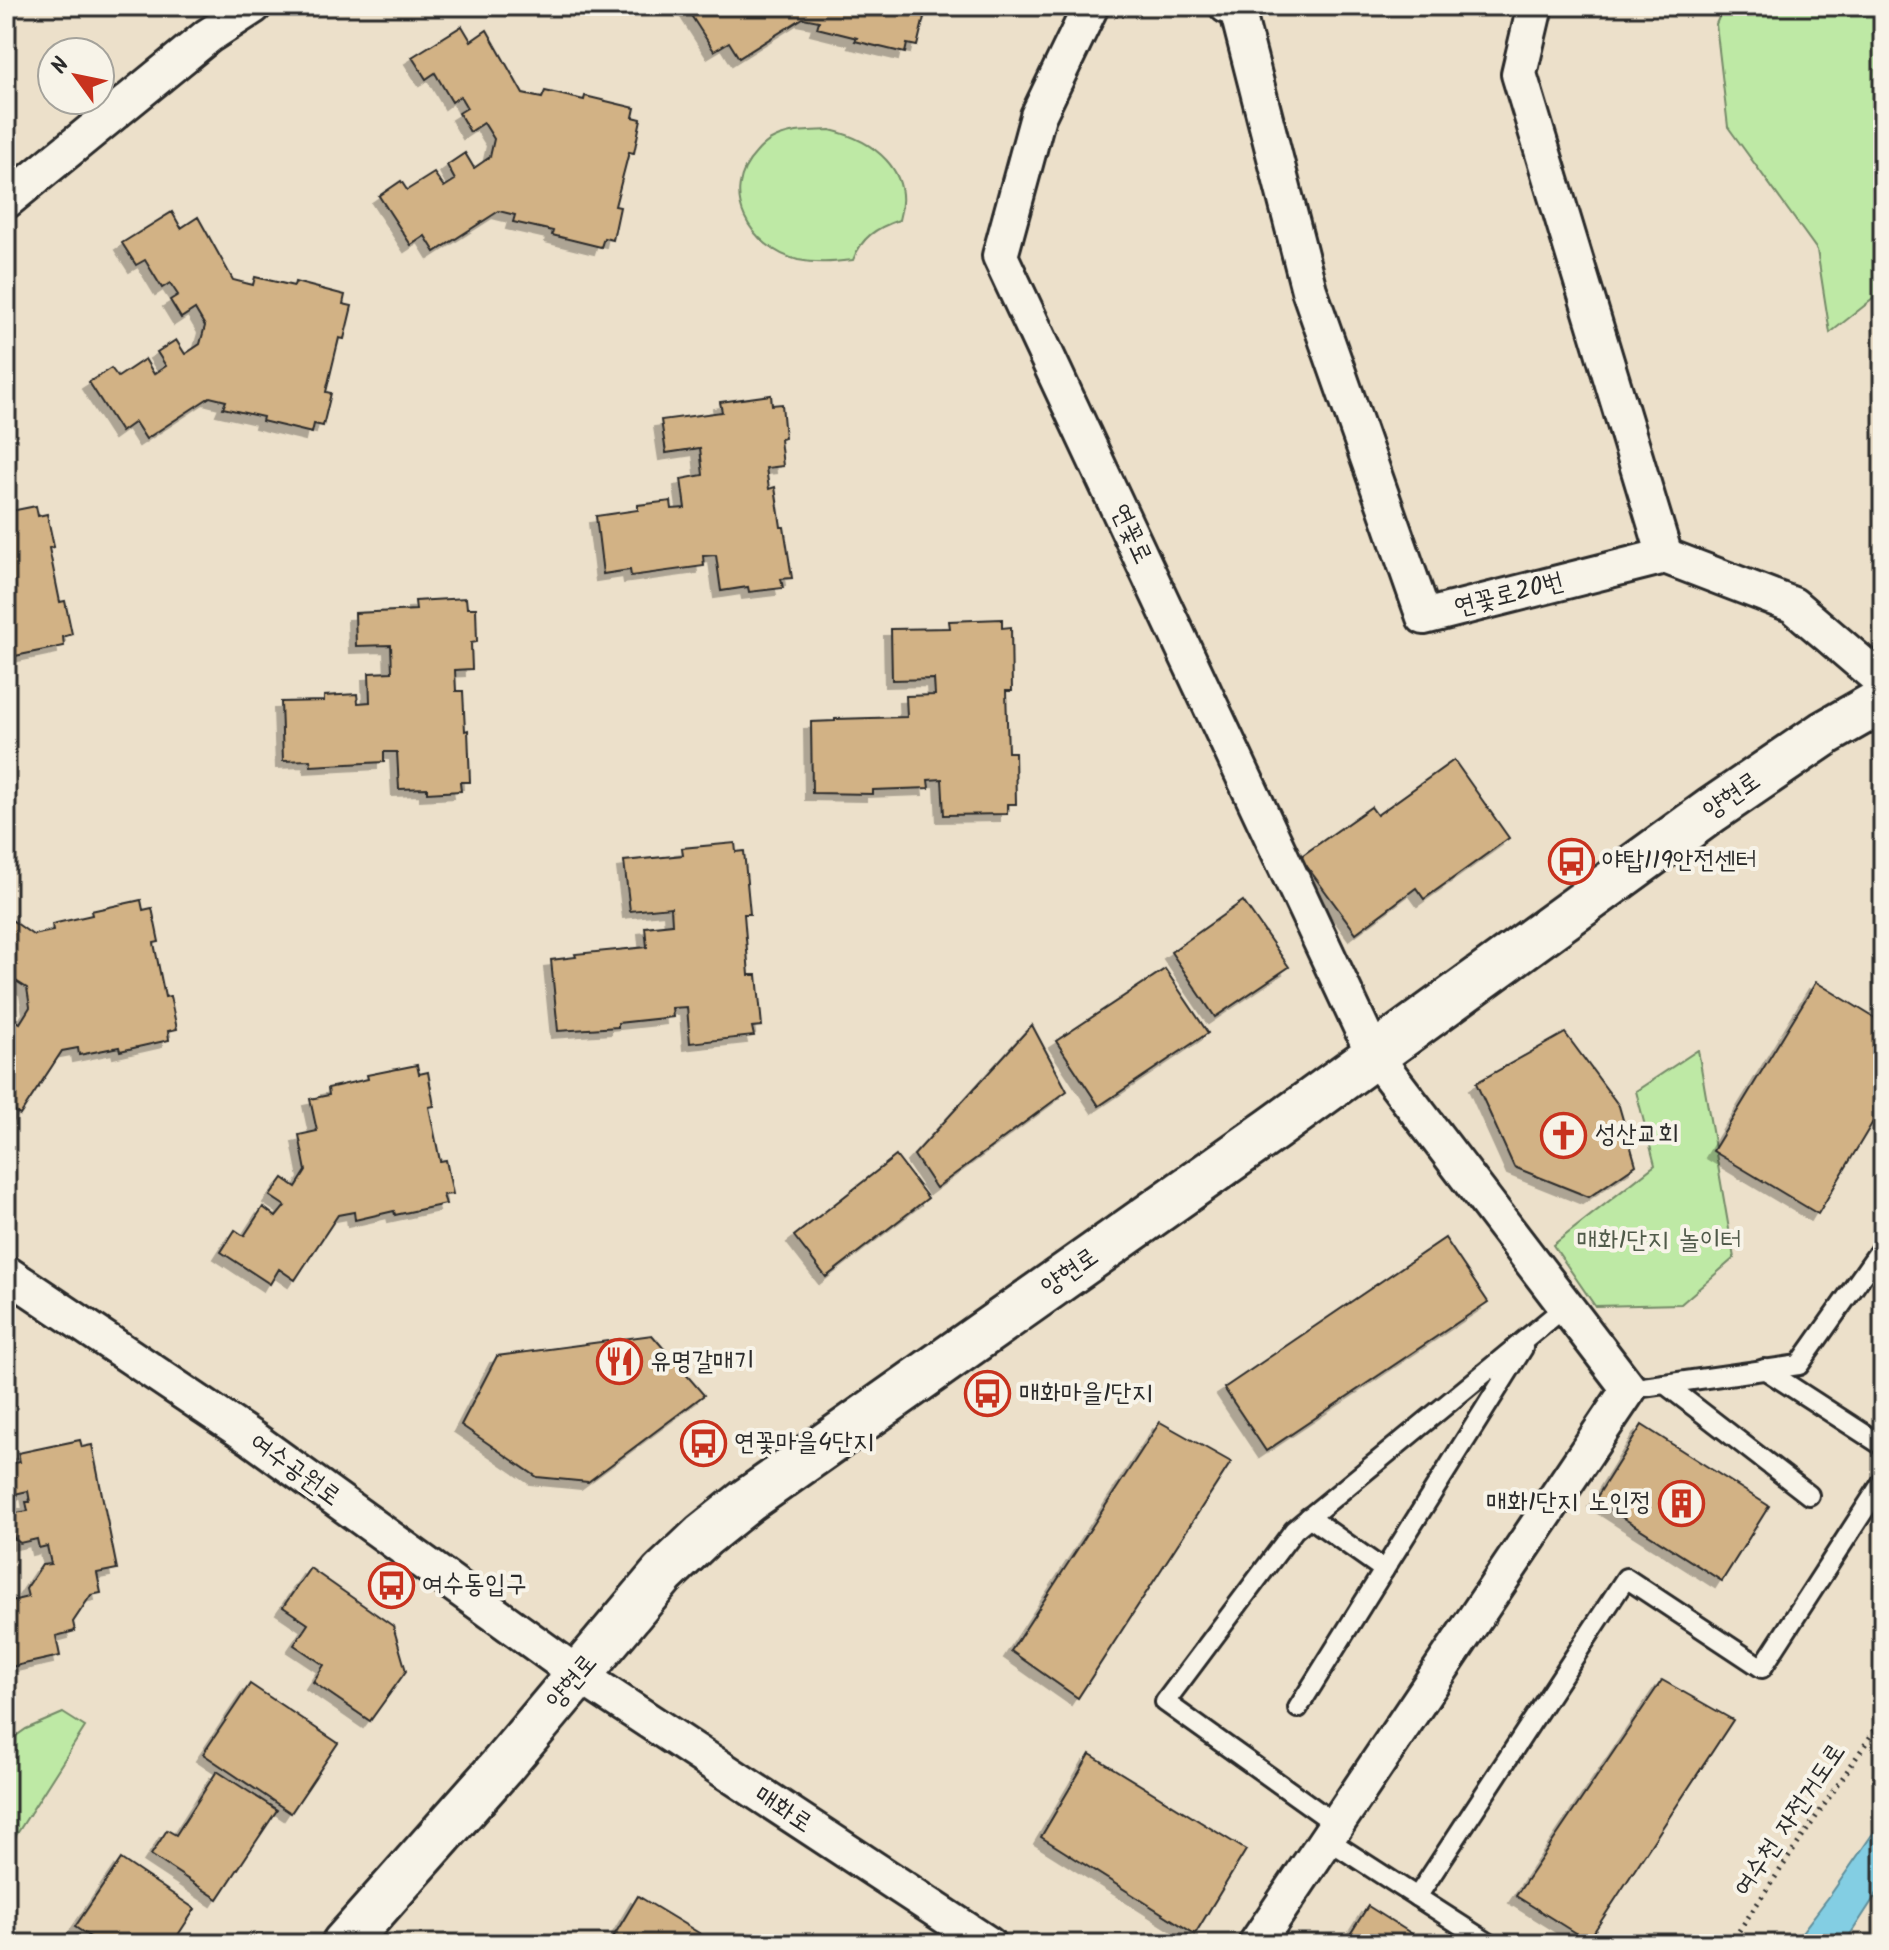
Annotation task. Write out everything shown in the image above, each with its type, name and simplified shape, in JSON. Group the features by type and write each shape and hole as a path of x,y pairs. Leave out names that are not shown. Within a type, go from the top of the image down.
{"main road":[{"name":"양현로","path":"344,1944 501,1767 663,1574 703,1536 748,1500 1374,1055 1712,810 1825,733 1883,700"}],"street":[{"path":"6,201 208,36 254,6"},
{"name":"연꽃로","path":"1091,6 1038,116 1000,256 1374,1055 1629,1389"},
{"path":"1535,6 1519,74 1665,556 1793,605 1883,682"},
{"name":"연꽃로20번","path":"1234,7 1309,290 1424,617 1665,556"},
{"name":"여수공원로","path":"6,1273 253,1439 579,1675"},
{"path":"1256,1944 1629,1389"},
{"name":"매화로","path":"579,1675 988,1944"}],"lane":[{"path":"1629,1389 1799,1365 1883,1246"},
{"path":"1490,1944 1417,1897 1165,1702 1294,1530 1566,1306"},
{"path":"1298,1708 1533,1332"},
{"path":"1764,1369 1883,1446"},
{"path":"1665,1384 1809,1495"},
{"path":"1417,1897 1626,1578 1762,1668 1883,1481"},
{"path":"1309,1517 1384,1570"}],"path":[{"name":"여수천 자전거도로","path":"1730,1944 1883,1718"}],"green space":[{"path":"1724,6 1883,6 1883,291 1830,333 1817,250 1728,127 1716,24"},
{"path":"830,130 861,141 886,160 901,186 899,220 871,234 853,260 798,260 781,254 754,231 740,201 740,185 745,169 770,141 795,132"},
{"name":"매화1단지 놀이터","path":"1698,1050 1734,1258 1681,1304 1595,1306 1553,1245 1655,1165 1636,1091"},
{"path":"63,1713 85,1727 6,1851 6,1743 26,1729"}],"water":[{"path":"1883,1819 1883,1884 1844,1944 1793,1944 1831,1894"}],"building":[{"path":"685,6 921,6 920,12 925,13 917,46 907,44 905,53 817,28 819,21 803,18 739,58 729,42 714,51"},
{"path":"462,26 471,41 487,30 523,94 542,98 545,91 584,100 585,96 635,108 633,117 641,119 634,153 629,152 615,206 620,207 613,240 604,238 601,247 552,235 553,231 513,222 515,215 499,211 435,252 425,236 411,245 379,196 401,181 407,190 434,173 444,187 455,180 447,165 465,153 474,168 490,157 494,139 484,123 470,132 459,113 467,108 460,96 452,102 435,73 426,79 412,57"},
{"path":"172,212 181,228 198,217 233,280 253,285 255,277 294,286 295,282 345,295 343,304 352,306 344,339 339,338 326,392 331,393 323,426 314,424 312,433 262,421 263,417 223,408 226,401 210,397 146,439 135,422 121,432 89,382 111,368 118,377 145,359 154,374 166,366 157,352 176,340 185,354 200,344 205,326 195,309 181,318 170,300 178,295 170,283 162,288 145,260 136,265 122,243"},
{"path":"771,395 772,405 782,404 785,438 780,439 783,466 766,468 769,489 775,487 792,578 781,579 783,588 749,592 748,587 721,591 716,555 703,556 704,566 631,576 630,570 603,574 596,516 638,510 638,505 671,501 672,509 685,508 681,479 703,475 700,448 666,453 661,420 722,412 720,402"},
{"path":"6,404 14,415 6,421"},
{"path":"36,506 38,516 47,514 54,547 49,548 60,602 65,601 72,634 63,637 64,646 15,656 14,652 6,654 6,512"},
{"path":"466,598 467,608 476,608 477,642 471,643 472,669 455,670 456,691 463,691 465,731 468,730 470,782 460,782 461,791 427,793 427,788 399,789 397,752 384,752 384,762 311,766 310,760 283,761 281,702 324,701 324,696 357,694 358,703 370,702 369,673 392,672 391,645 356,646 355,613 416,610 415,601"},
{"path":"1002,619 1002,628 1011,627 1012,691 1006,691 1008,752 1015,752 1016,804 1007,804 1007,814 944,815 942,779 928,780 929,788 873,790 873,794 812,793 811,722 907,717 906,696 935,695 934,679 892,680 891,629 950,628 949,621"},
{"path":"1454,760 1509,838 1424,899 1416,888 1356,933 1300,857 1371,807 1377,815"},
{"path":"735,843 736,852 744,851 750,914 744,914 749,975 757,975 762,1026 752,1027 754,1036 690,1043 687,1007 672,1008 673,1017 618,1023 618,1027 558,1031 551,960 576,957 575,954 647,947 645,927 672,924 671,907 630,911 624,861 683,855 682,848"},
{"path":"141,900 143,910 152,908 159,942 154,943 165,997 170,996 177,1029 168,1031 169,1040 120,1051 119,1047 79,1055 78,1048 62,1051 20,1115 6,1106 6,1014 20,1023 30,1007 27,988 11,978 6,985 6,916 33,935 53,931 52,924 92,915 91,911"},
{"path":"1243,901 1289,967 1215,1017 1171,952"},
{"path":"1165,969 1208,1033 1099,1106 1056,1041"},
{"path":"1816,982 1883,1023 1883,1105 1818,1214 1713,1151"},
{"path":"1032,1025 1067,1091 936,1188 914,1155"},
{"name":"성산교회","path":"1565,1033 1619,1106 1636,1165 1589,1197 1514,1167 1476,1083"},
{"path":"417,1065 419,1074 428,1072 434,1106 429,1107 440,1161 446,1160 453,1194 443,1195 446,1204 355,1220 354,1212 338,1215 295,1280 279,1269 270,1284 221,1252 235,1230 244,1236 263,1207 276,1217 285,1206 270,1196 283,1178 296,1187 306,1171 299,1135 317,1131 310,1099 329,1095 328,1088 368,1079 367,1075"},
{"path":"896,1156 928,1198 826,1277 794,1236"},
{"path":"1445,1238 1488,1302 1266,1451 1224,1388"},
{"path":"652,1335 704,1395 588,1482 537,1477 461,1425 497,1356"},
{"path":"1160,1422 1231,1462 1078,1698 1011,1651"},
{"name":"매화1단지 노인정","path":"1642,1425 1769,1506 1722,1581 1595,1500"},
{"path":"80,1440 82,1447 92,1445 117,1569 97,1573 101,1593 91,1595 73,1622 75,1631 56,1636 60,1656 6,1668 6,1594 10,1593 11,1601 28,1597 26,1589 42,1565 51,1564 47,1546 39,1548 37,1539 20,1543 14,1538 9,1514 28,1511 26,1502 30,1502 28,1491 6,1496 6,1465 20,1462 18,1453"},
{"path":"310,1568 393,1626 406,1671 370,1721 313,1682 324,1665 294,1645 308,1624 283,1607"},
{"path":"1662,1680 1733,1720 1588,1941 1516,1896"},
{"path":"250,1684 338,1743 291,1813 203,1754"},
{"path":"1090,1754 1246,1850 1195,1934 1041,1837"},
{"path":"217,1771 277,1810 218,1899 151,1855 167,1830 176,1835"},
{"path":"121,1859 195,1909 172,1944 101,1944 75,1927"},
{"path":"638,1896 717,1944 609,1944"},
{"path":"1368,1906 1428,1944 1344,1944"}],"place":[{"name":"야탑119안전센터","path":"1571,861"},
{"name":"성산교회","path":"1564,1135"},
{"name":"유명갈매기","path":"619,1362"},
{"name":"매화마을1단지","path":"988,1394"},
{"name":"연꽃마을4단지","path":"703,1443"},
{"name":"매화1단지 노인정","path":"1682,1503"},
{"name":"여수동입구","path":"391,1585"}]}
